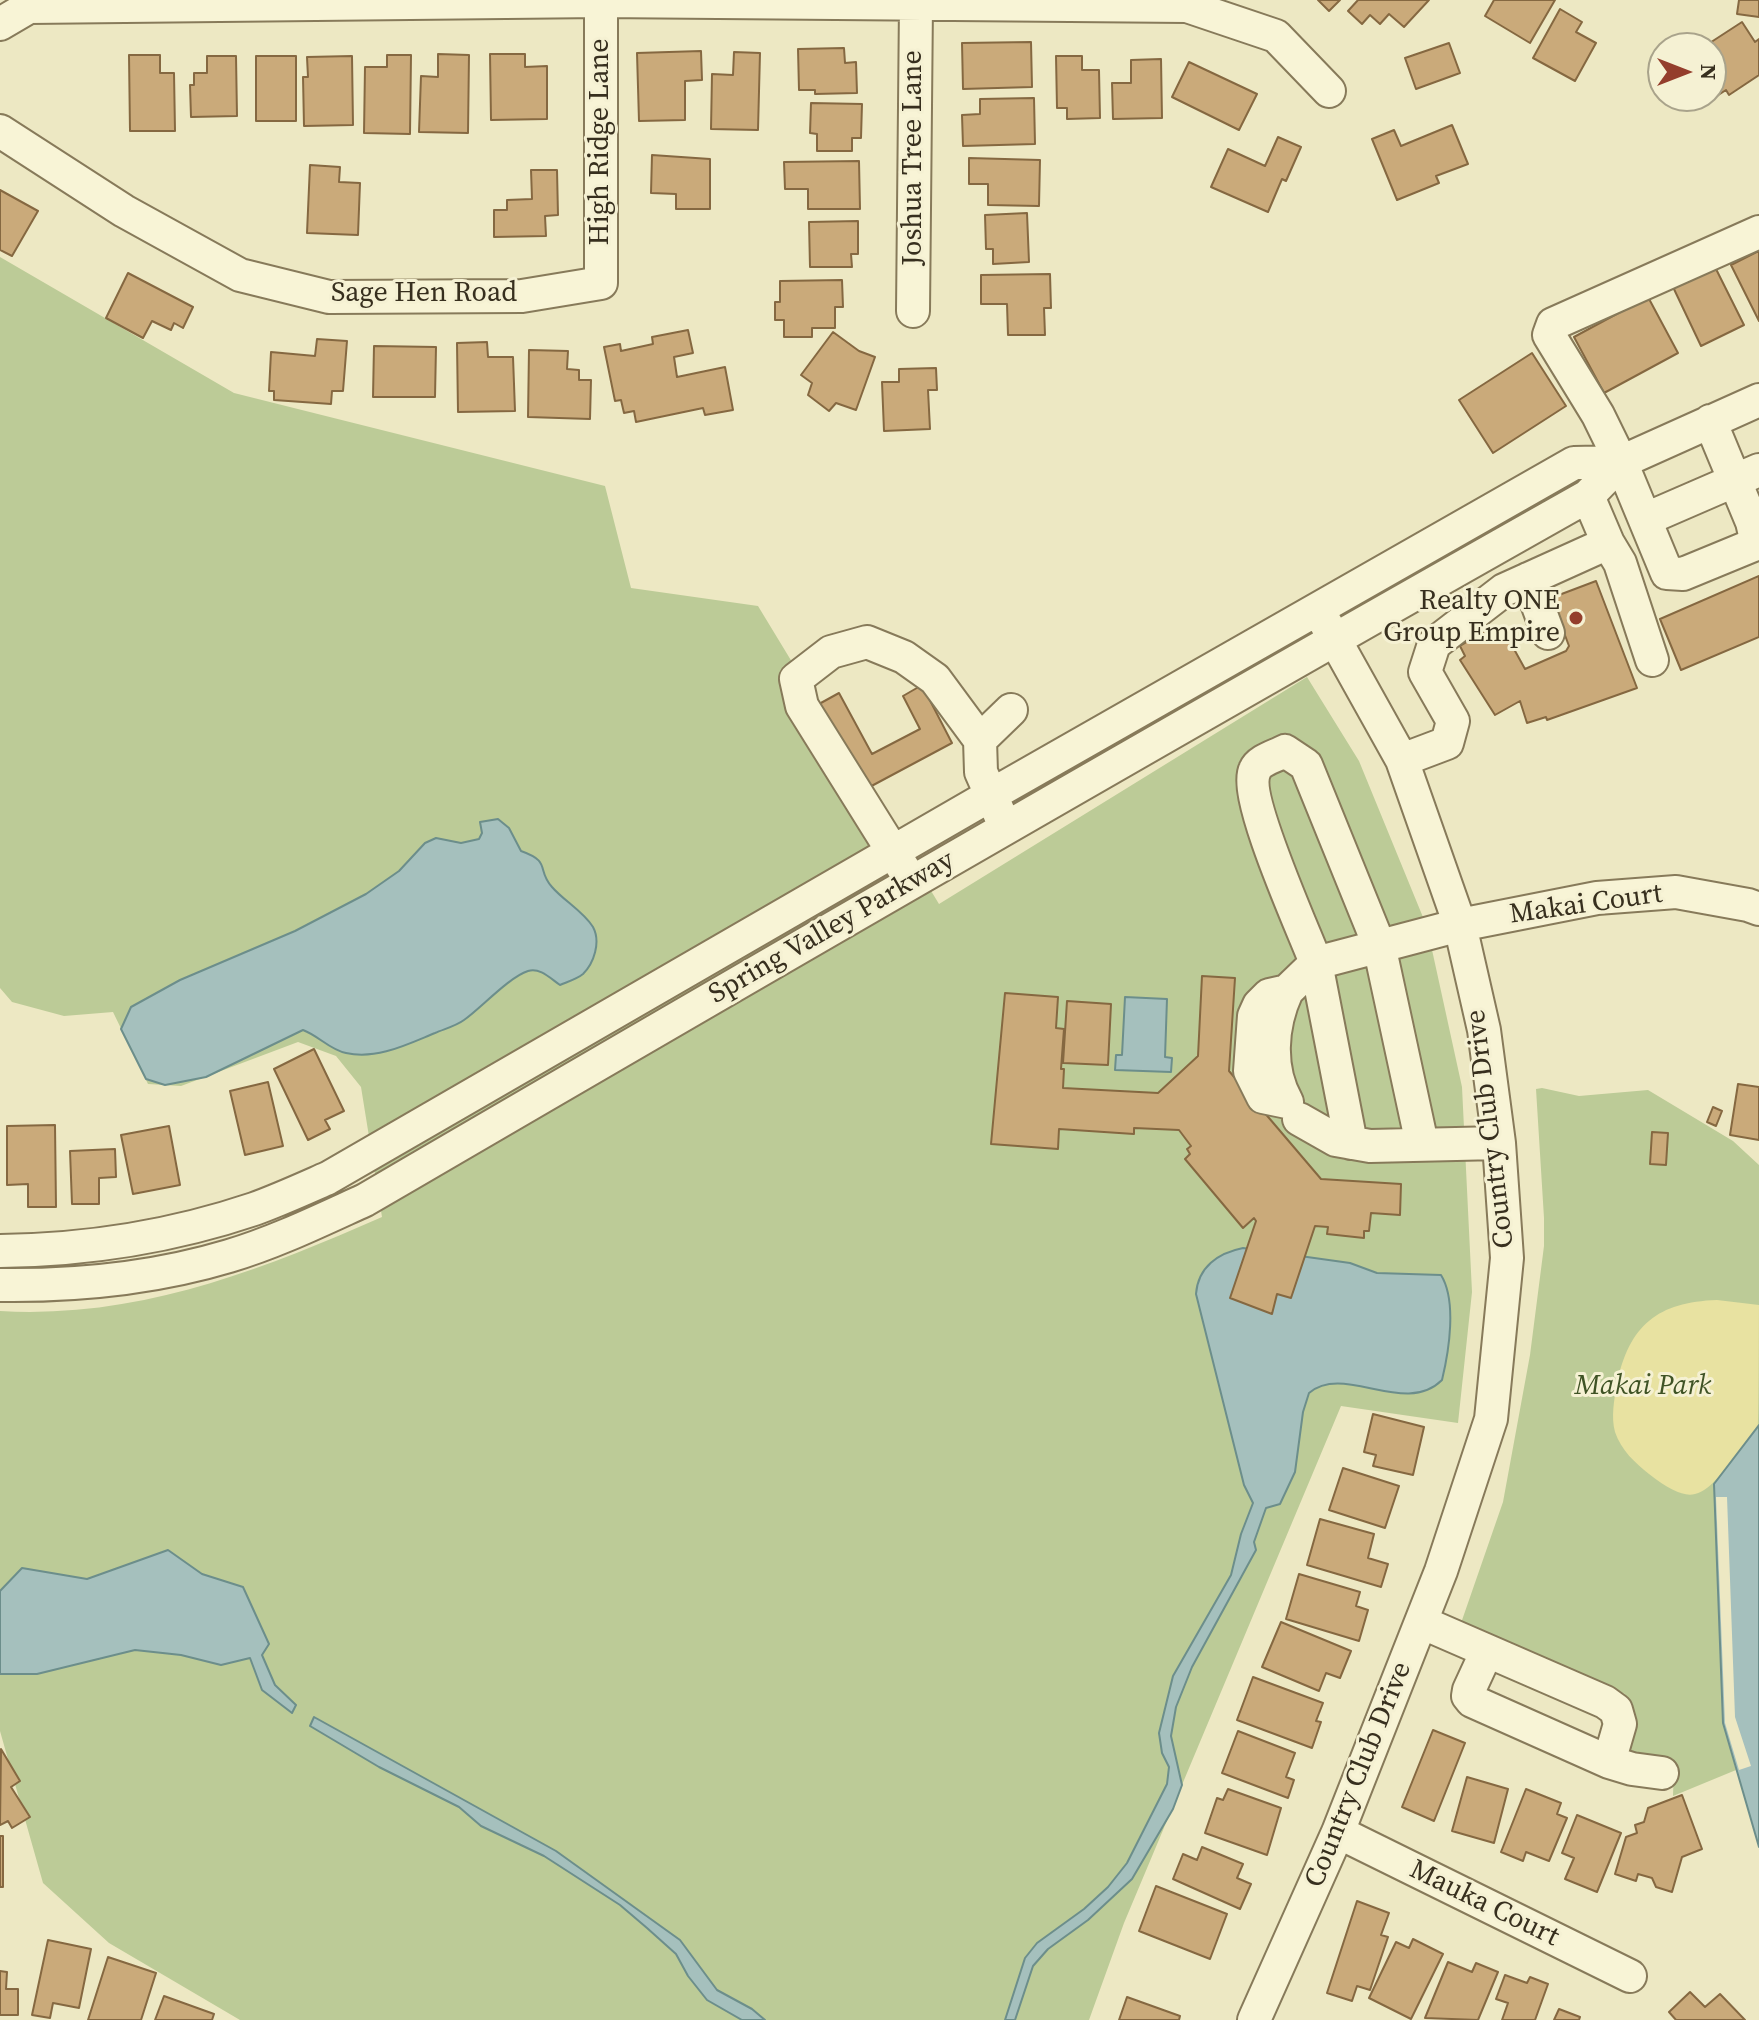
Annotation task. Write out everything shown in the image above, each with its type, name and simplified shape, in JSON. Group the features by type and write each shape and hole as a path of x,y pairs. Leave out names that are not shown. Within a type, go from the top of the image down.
{"street":[{"path":"0,24 29,7 601,0 1187,6 1276,36 1329,91"},
{"name":"High Ridge Lane","path":"601,0 601,283"},
{"name":"Joshua Tree Lane","path":"913,311 916,4"},
{"name":"Sage Hen Road","path":"0,131 124,211 240,275 329,297 522,296 601,283"},
{"path":"1710,421 1747,475 1755,535 1751,546 1683,574 1667,573 1598,415 1549,335 1553,324 1759,232"},
{"name":"Spring Valley Parkway","path":"0,1285 81,1283 151,1274 229,1256 365,1200 911,881 1588,496 1621,462 1759,400"},
{"name":"Spring Valley Parkway","path":"0,1251 56,1250 131,1241 256,1208 328,1178 1574,463 1621,462"},
{"path":"1646,519 1747,475"},
{"path":"1588,496 1620,563 1652,660"},
{"path":"1402,760 1447,743 1453,721 1425,672 1434,644 1504,590 1608,543"},
{"path":"1528,579 1548,633"},
{"name":"Country Club Drive","path":"1254,2020 1338,1832 1441,1571 1491,1419 1507,1258 1499,1143 1484,1030 1460,925 1402,760 1317,608"},
{"path":"911,881 802,706 796,679 831,652 867,642 904,657 935,679 980,740 981,772 1006,829"},
{"path":"980,740 1011,710"},
{"path":"1351,1143 1316,963 1263,829 1252,784 1258,765 1285,751 1306,765 1379,945 1422,1144"},
{"name":"Makai Court","path":"1316,963 1460,925 1597,898 1676,892 1759,909"},
{"path":"1287,991 1316,963"},
{"path":"1299,1119 1336,1140 1370,1146 1499,1143"},
{"path":"1421,1622 1605,1702 1616,1710 1620,1724 1609,1762"},
{"path":"1487,1651 1468,1694 1472,1701 1609,1762 1662,1773"},
{"name":"Mauka Court","path":"1338,1832 1630,1976"}],"green space":[{"path":"0,257 234,393 605,486 631,588 758,606 939,904 1307,677 1359,761 1427,927 1462,1087 1472,1292 1458,1423 1341,1406 1124,1923 1089,2020 240,2020 109,1943 43,1883 0,1731 0,1311 51,1311 149,1299 243,1273 382,1217 361,1087 336,1056 298,1042 181,1086 148,1084 113,1012 64,1016 12,1002 0,988"},
{"name":"Makai Park","path":"1536,1089 1579,1096 1648,1090 1733,1141 1759,1165 1759,1425 1714,1484 1723,1723 1736,1770 1673,1796 1674,1765 1629,1757 1632,1739 1625,1694 1460,1626 1503,1502 1530,1355 1544,1246"}],"sand":[{"path":"1717,1300 1759,1305 1758,1426 1712,1483 1695,1494 1686,1494 1649,1474 1625,1450 1614,1426 1615,1396 1629,1346 1649,1321 1678,1306"}],"water":[{"path":"498,819 509,828 521,851 540,862 552,887 593,927 595,952 583,974 560,985 541,972 532,970 520,974 461,1022 381,1053 358,1055 340,1051 303,1030 206,1077 165,1085 146,1079 121,1029 131,1007 180,980 295,931 366,894 399,871 425,843 436,838 461,843 479,839 482,833 480,822"},
{"path":"1125,997 1167,999 1165,1057 1172,1058 1171,1072 1115,1070 1116,1055 1122,1055"},
{"path":"1243,1248 1350,1263 1377,1273 1441,1275 1450,1312 1442,1380 1427,1390 1411,1393 1339,1384 1323,1385 1309,1393 1303,1412 1295,1472 1280,1504 1266,1508 1254,1542 1256,1550 1192,1667 1176,1707 1171,1736 1182,1785 1173,1809 1132,1879 1088,1920 1048,1949 1033,1966 1015,2020 1005,2020 1025,1958 1037,1943 1084,1909 1108,1887 1127,1863 1167,1784 1169,1767 1162,1753 1159,1733 1173,1676 1231,1575 1241,1534 1253,1503 1244,1485 1196,1294 1201,1276 1211,1263"},
{"path":"1759,1425 1759,1847 1723,1723 1714,1484"},
{"path":"168,1550 202,1574 243,1587 269,1644 262,1655 275,1685 296,1705 292,1713 262,1690 250,1658 221,1665 181,1655 135,1650 37,1674 0,1674 0,1591 22,1568 87,1579"},
{"path":"314,1717 556,1851 680,1940 717,1990 752,2009 765,2020 742,2020 707,2000 676,1954 620,1905 544,1856 481,1826 459,1807 379,1767 310,1726"}],"pier":[{"path":"1716,1497 1727,1497 1735,1717 1751,1766 1739,1770 1725,1723"}],"building":[{"path":"1318,0 1340,0 1329,11"},
{"path":"1358,0 1429,0 1404,27 1389,14 1380,24 1370,15 1362,24 1348,11"},
{"path":"1494,0 1555,0 1530,43 1485,16"},
{"path":"1739,0 1759,0 1759,17 1737,14"},
{"path":"1560,9 1582,22 1576,32 1596,43 1575,81 1533,58"},
{"path":"1742,22 1755,42 1759,39 1759,75 1729,95 1727,92 1727,32"},
{"path":"1031,42 1032,87 963,89 962,43"},
{"path":"1449,43 1460,73 1416,89 1405,58"},
{"path":"844,48 845,63 856,62 857,93 815,94 815,90 799,90 798,49"},
{"path":"701,51 702,80 685,81 685,120 639,121 637,53"},
{"path":"734,52 760,53 758,130 711,129 712,74 733,75"},
{"path":"438,54 469,55 468,133 419,132 421,76 438,77"},
{"path":"490,54 525,54 525,67 547,66 547,119 491,120"},
{"path":"129,55 160,55 160,73 174,73 175,131 130,131"},
{"path":"387,55 411,55 410,134 364,133 365,67 387,67"},
{"path":"207,56 236,56 237,116 191,117 190,85 194,85 194,73 207,73"},
{"path":"256,56 296,56 296,121 256,121"},
{"path":"352,56 353,125 304,126 303,77 308,77 307,57"},
{"path":"1056,56 1082,56 1082,70 1099,70 1100,118 1067,119 1067,108 1057,108"},
{"path":"1161,59 1162,118 1113,119 1112,83 1131,83 1131,60"},
{"path":"1189,62 1257,94 1239,130 1172,97"},
{"path":"1034,98 1035,144 963,146 962,115 980,114 980,99"},
{"path":"811,103 862,104 861,138 852,138 852,151 817,151 817,134 810,133"},
{"path":"1452,125 1468,164 1436,176 1439,183 1397,200 1372,139 1394,130 1401,146"},
{"path":"1278,137 1301,147 1286,181 1282,179 1268,212 1211,187 1228,149 1265,166"},
{"path":"652,155 710,159 710,209 676,209 676,194 651,193"},
{"path":"969,158 1040,160 1039,206 988,205 988,184 969,184"},
{"path":"859,161 860,209 808,209 808,189 785,189 784,162"},
{"path":"310,165 340,167 339,182 360,183 358,235 307,233"},
{"path":"531,170 557,170 558,215 545,216 546,236 494,237 494,210 507,210 507,200 532,199"},
{"path":"0,190 38,211 12,256 0,250"},
{"path":"1027,213 1029,262 993,264 993,249 986,249 985,215"},
{"path":"858,221 858,254 851,254 852,267 810,267 809,222"},
{"path":"1759,251 1759,321 1731,265"},
{"path":"1715,267 1744,325 1701,346 1673,287"},
{"path":"128,273 193,307 183,328 174,323 171,330 152,321 143,338 106,318"},
{"path":"1050,274 1051,308 1044,308 1045,335 1008,335 1007,304 981,304 981,275"},
{"path":"842,280 843,307 835,307 835,328 812,328 812,337 784,337 784,320 775,320 775,302 780,302 780,281"},
{"path":"1648,297 1678,353 1604,393 1574,337"},
{"path":"688,330 693,353 674,357 677,377 725,367 733,410 705,415 703,408 636,422 634,411 624,413 621,400 615,401 604,347 620,344 621,351 653,344 652,337"},
{"path":"833,332 859,351 875,357 856,410 836,403 829,411 808,395 812,383 801,375"},
{"path":"317,339 347,341 343,391 332,391 331,404 274,400 274,391 269,391 271,352 315,356"},
{"path":"487,342 488,357 513,357 515,411 458,412 457,343"},
{"path":"374,346 436,347 435,397 373,397"},
{"path":"529,350 568,351 567,369 579,370 579,380 591,380 590,419 528,417"},
{"path":"1532,353 1566,406 1493,453 1459,400"},
{"path":"936,368 937,390 928,390 930,429 884,431 882,382 899,382 899,369"},
{"path":"1759,576 1759,637 1681,670 1660,619"},
{"path":"1596,581 1637,688 1547,720 1546,717 1527,723 1520,701 1495,715 1460,660 1465,656 1460,646 1493,626 1504,643 1509,640 1525,669 1566,651 1569,646 1551,598"},
{"path":"922,685 952,743 864,790 810,709 839,693 872,754 920,729 903,696"},
{"path":"1202,976 1235,978 1229,1071 1321,1179 1401,1184 1400,1215 1371,1213 1369,1231 1364,1231 1364,1238 1327,1234 1328,1227 1315,1226 1291,1298 1277,1294 1272,1314 1230,1298 1256,1221 1254,1218 1243,1228 1185,1159 1190,1154 1187,1149 1191,1146 1179,1130 1134,1128 1134,1134 1059,1129 1058,1149 991,1144 1005,993 1058,997 1056,1028 1064,1029 1063,1088 1158,1093 1198,1056"},
{"path":"1067,1001 1111,1004 1108,1065 1063,1063"},
{"path":"314,1049 344,1111 325,1120 330,1129 308,1140 274,1069"},
{"path":"268,1082 283,1146 245,1155 230,1091"},
{"path":"1738,1084 1759,1087 1759,1140 1730,1135"},
{"path":"1713,1107 1722,1111 1716,1126 1707,1122"},
{"path":"55,1125 56,1207 28,1207 28,1184 7,1185 7,1126"},
{"path":"169,1126 180,1185 133,1194 121,1135"},
{"path":"1652,1132 1668,1133 1666,1165 1650,1164"},
{"path":"115,1149 116,1177 99,1178 99,1204 72,1204 70,1151"},
{"path":"1373,1414 1424,1427 1413,1475 1373,1466 1376,1455 1364,1452"},
{"path":"1343,1468 1399,1486 1385,1528 1329,1510"},
{"path":"1320,1519 1374,1534 1368,1558 1388,1564 1381,1587 1307,1565"},
{"path":"1299,1574 1360,1592 1356,1606 1368,1610 1359,1641 1286,1619"},
{"path":"1281,1622 1351,1651 1340,1678 1326,1673 1319,1691 1262,1667"},
{"path":"1253,1677 1323,1703 1316,1721 1321,1722 1312,1748 1237,1720"},
{"path":"1433,1730 1465,1743 1434,1821 1402,1807"},
{"path":"1238,1731 1295,1753 1286,1777 1294,1780 1288,1798 1222,1773"},
{"path":"1,1749 20,1781 11,1787 30,1817 12,1828 8,1821 0,1825"},
{"path":"1467,1777 1508,1789 1494,1843 1452,1831"},
{"path":"1228,1789 1281,1808 1267,1855 1205,1833 1217,1798 1223,1800"},
{"path":"1526,1789 1561,1803 1557,1814 1567,1818 1549,1861 1526,1852 1523,1861 1501,1852"},
{"path":"1682,1795 1702,1849 1682,1857 1672,1892 1656,1887 1652,1878 1638,1874 1636,1881 1615,1874 1626,1837 1637,1833 1635,1825 1644,1822 1648,1808"},
{"path":"1577,1815 1621,1833 1597,1892 1565,1879 1574,1858 1562,1853"},
{"path":"0,1836 3,1836 3,1887 0,1887"},
{"path":"1202,1847 1243,1864 1237,1878 1251,1884 1240,1909 1173,1879 1183,1854 1197,1860"},
{"path":"1156,1886 1227,1914 1210,1959 1139,1931"},
{"path":"1357,1901 1389,1913 1381,1935 1388,1937 1370,1990 1357,1986 1352,2001 1327,1993"},
{"path":"1413,1939 1443,1954 1411,2019 1369,1998 1396,1942 1409,1948"},
{"path":"48,1940 91,1949 79,2008 53,2003 50,2018 32,2015"},
{"path":"108,1957 156,1973 141,2020 88,2020"},
{"path":"1448,1962 1472,1972 1476,1963 1498,1972 1478,2020 1425,2018"},
{"path":"0,1971 7,1972 6,1989 18,1989 18,2015 0,2015"},
{"path":"1505,1975 1527,1983 1530,1977 1548,1984 1535,2020 1502,2020 1508,2003 1496,1999"},
{"path":"1690,1992 1705,2007 1720,1994 1745,2020 1676,2020 1669,2012"},
{"path":"164,1996 214,2014 212,2020 155,2020"},
{"path":"1127,1997 1180,2016 1179,2020 1119,2020"},
{"path":"1559,2009 1580,2017 1579,2020 1554,2020"}],"place":[{"name":"Realty ONE Group Empire","path":"1576,618"}]}
